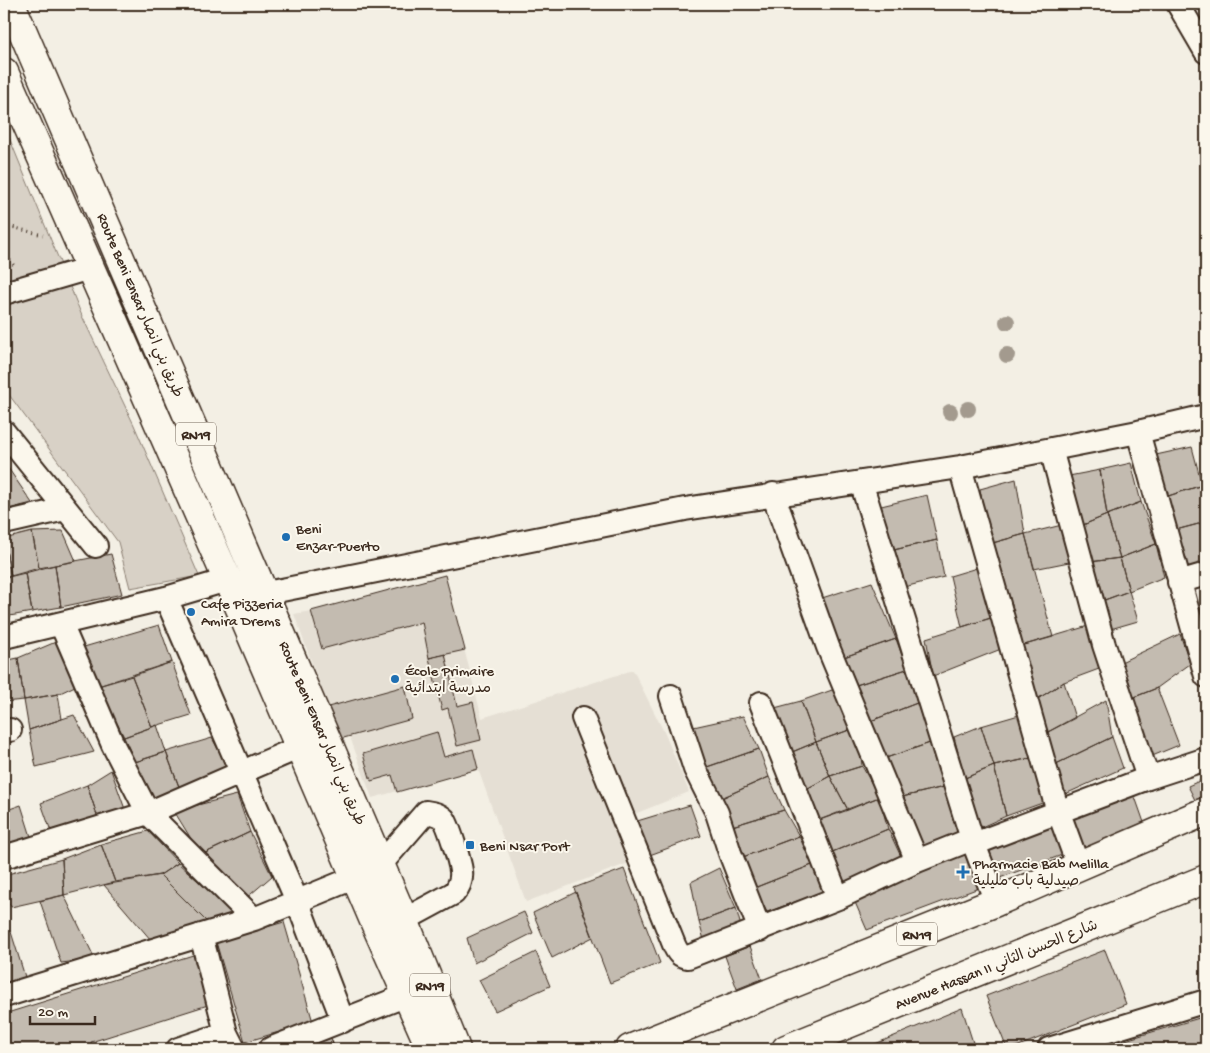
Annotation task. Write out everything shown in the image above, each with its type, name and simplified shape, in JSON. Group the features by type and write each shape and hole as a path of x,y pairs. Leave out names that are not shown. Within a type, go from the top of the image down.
{"main road":[{"name":"Route Beni Ensar طريق بني انصار","path":"11,4 404,920 456,1049"},
{"name":"Route Beni Ensar طريق بني انصار","path":"4,72 431,1049"},
{"name":"RN19","path":"630,1049 996,902 1202,813"},
{"path":"356,877 380,865"},
{"name":"Avenue Hassan II شارع الحسن الثاني","path":"786,1049 1206,879"},
{"path":"378,930 404,920"}],"street":[{"path":"1178,4 1206,52"},
{"path":"4,293 90,268"},
{"path":"4,637 166,598 231,590 264,594 685,509 773,494 960,467 1138,432 1206,416"},
{"path":"4,432 96,546"},
{"path":"1138,432 1206,676"},
{"path":"1051,449 1104,645 1148,778"},
{"path":"960,467 1058,812 1078,865"},
{"path":"861,482 973,842 996,902"},
{"path":"773,494 828,647 918,861"},
{"path":"4,523 65,509"},
{"path":"1179,582 1206,574"},
{"path":"166,598 297,901 343,1021"},
{"path":"60,624 114,745 148,813 254,919"},
{"path":"671,696 695,769 716,814 760,930"},
{"path":"761,703 838,898"},
{"path":"583,718 680,955 688,957 838,898 918,861 1206,758"},
{"path":"4,857 148,813 300,747"},
{"path":"380,865 426,812 436,813 443,818 450,833 462,872 459,888 404,920"},
{"path":"4,996 254,919 356,877"},
{"path":"178,1049 230,1041 201,936"},
{"path":"270,1049 407,995"},
{"path":"1049,1049 1074,1046 1206,1001"}],"path":[{"path":"4,225 43,235"},
{"path":"4,252 16,268"}],"shaded area":[{"path":"4,125 82,316 134,425 199,576 130,588 118,542 4,388"},
{"path":"445,575 482,718 633,670 665,734 689,792 632,815 647,856 526,902 478,769 372,798 350,737 340,739 294,614"}],"building":[{"path":"1192,447 1202,485 1165,497 1156,455"},
{"path":"4,462 32,503 4,510"},
{"path":"1131,463 1141,502 1107,515 1100,470"},
{"path":"1100,470 1107,515 1083,525 1069,476"},
{"path":"1016,479 1025,534 989,544 980,489"},
{"path":"1206,484 1206,522 1172,531 1165,497"},
{"path":"927,495 937,540 885,552 877,507"},
{"path":"1141,502 1156,544 1120,558 1107,515"},
{"path":"1107,515 1120,558 1090,562 1083,525"},
{"path":"1206,522 1206,564 1183,570 1172,531"},
{"path":"1062,525 1069,562 1034,569 1025,534"},
{"path":"63,531 76,561 39,568 32,532"},
{"path":"32,532 39,568 11,576 4,539"},
{"path":"1025,534 1053,637 1021,646 989,544"},
{"path":"937,540 944,577 900,588 885,552"},
{"path":"4,541 11,576 4,578"},
{"path":"1156,544 1164,577 1129,591 1120,558"},
{"path":"111,554 122,594 61,607 55,565"},
{"path":"1120,558 1129,591 1099,602 1090,562"},
{"path":"55,565 61,607 32,612 25,573"},
{"path":"980,567 994,617 962,627 950,576"},
{"path":"25,573 32,612 4,617 4,578"},
{"path":"445,575 465,650 429,658 422,622 322,649 311,611"},
{"path":"872,582 896,639 844,657 822,598"},
{"path":"1129,591 1138,621 1107,630 1099,602"},
{"path":"994,617 1001,649 933,676 926,638"},
{"path":"159,625 172,662 98,686 84,647"},
{"path":"1088,626 1099,669 1064,682 1036,700 1021,646"},
{"path":"1180,634 1190,664 1157,688 1127,700 1119,663"},
{"path":"896,639 907,669 856,685 844,657"},
{"path":"58,641 75,686 58,694 24,700 18,658"},
{"path":"445,654 457,706 473,702 481,740 457,746 448,708 442,710 429,658"},
{"path":"18,658 24,700 4,702 4,661"},
{"path":"172,662 191,715 152,727 132,676"},
{"path":"907,669 917,703 868,722 856,685"},
{"path":"132,676 152,727 124,737 98,686"},
{"path":"1064,682 1075,718 1046,733 1036,700"},
{"path":"405,686 412,719 340,739 328,707"},
{"path":"1157,688 1179,745 1145,759 1127,700"},
{"path":"835,689 852,729 816,742 801,701"},
{"path":"58,694 62,719 29,730 24,700"},
{"path":"1106,700 1112,737 1054,765 1046,733"},
{"path":"801,701 816,742 785,755 767,710"},
{"path":"917,703 930,743 883,759 868,722"},
{"path":"74,715 94,752 36,767 29,730"},
{"path":"1019,715 1031,758 994,766 981,726"},
{"path":"743,716 759,749 704,768 689,728"},
{"path":"157,725 166,752 135,762 124,737"},
{"path":"981,726 994,766 965,778 954,737"},
{"path":"852,729 861,754 862,766 830,776 816,742"},
{"path":"437,732 444,757 473,749 478,769 397,792 392,775 371,781 363,754"},
{"path":"1112,737 1123,768 1061,796 1054,765"},
{"path":"212,738 230,771 181,792 166,752"},
{"path":"816,742 830,776 799,793 785,755"},
{"path":"930,743 944,787 898,798 883,759"},
{"path":"759,749 769,777 717,800 704,768"},
{"path":"166,752 181,792 149,804 135,762"},
{"path":"1031,758 1045,802 1006,816 994,766"},
{"path":"862,766 879,797 848,810 830,776"},
{"path":"994,766 1006,816 977,829 965,778"},
{"path":"111,770 126,812 98,818 87,785"},
{"path":"830,776 848,810 814,822 799,793"},
{"path":"769,777 784,810 729,827 717,800"},
{"path":"1206,778 1206,822 1188,786"},
{"path":"87,785 98,818 53,837 41,803"},
{"path":"944,787 961,836 921,850 898,798"},
{"path":"1134,794 1147,831 1078,856 1064,819"},
{"path":"237,795 250,832 201,855 174,811"},
{"path":"879,797 888,829 825,855 814,822"},
{"path":"21,805 33,843 4,851 4,811"},
{"path":"690,805 701,836 647,856 634,822"},
{"path":"784,810 799,836 743,857 729,827"},
{"path":"1048,818 1062,855 997,879 983,842"},
{"path":"888,829 904,863 847,884 825,855"},
{"path":"148,831 178,863 160,875 115,882 101,844"},
{"path":"250,832 272,876 244,900 201,855"},
{"path":"799,836 812,865 754,888 743,857"},
{"path":"101,844 115,882 64,895 62,859"},
{"path":"968,852 979,888 867,930 854,900"},
{"path":"62,859 64,895 11,907 4,893 4,875"},
{"path":"178,863 234,913 208,923 160,875"},
{"path":"812,865 825,891 767,912 754,888"},
{"path":"719,868 736,908 699,922 691,882"},
{"path":"624,869 660,963 610,983 574,888"},
{"path":"160,875 208,923 151,940 104,885"},
{"path":"576,892 593,937 552,958 533,913"},
{"path":"64,895 95,959 61,963 40,901"},
{"path":"736,908 743,934 706,947 699,922"},
{"path":"524,912 533,933 474,963 467,938"},
{"path":"284,922 313,1022 245,1042 216,942"},
{"path":"11,932 26,980 4,987 4,935"},
{"path":"750,946 762,979 737,989 725,956"},
{"path":"1105,950 1126,1004 1007,1049 986,996"},
{"path":"536,952 550,986 495,1011 479,980"},
{"path":"193,955 208,1005 91,1042 93,1049 4,1049 4,1014"},
{"path":"962,1008 975,1049 863,1049"},
{"path":"1206,1016 1206,1049 1095,1049"},
{"path":"331,1038 335,1049 301,1049"}],"place":[{"name":"Beni Enzar-Puerto","path":"286,537"},
{"name":"Cafe Pizzeria Amira Drems","path":"191,612"},
{"name":"École Primaire مدرسة ابتدائية","path":"395,679"},
{"name":"Beni Nsar Port","path":"470,845"},
{"name":"Pharmacie Bab Melilla صيدلية باب مليلية","path":"963,872"}]}
